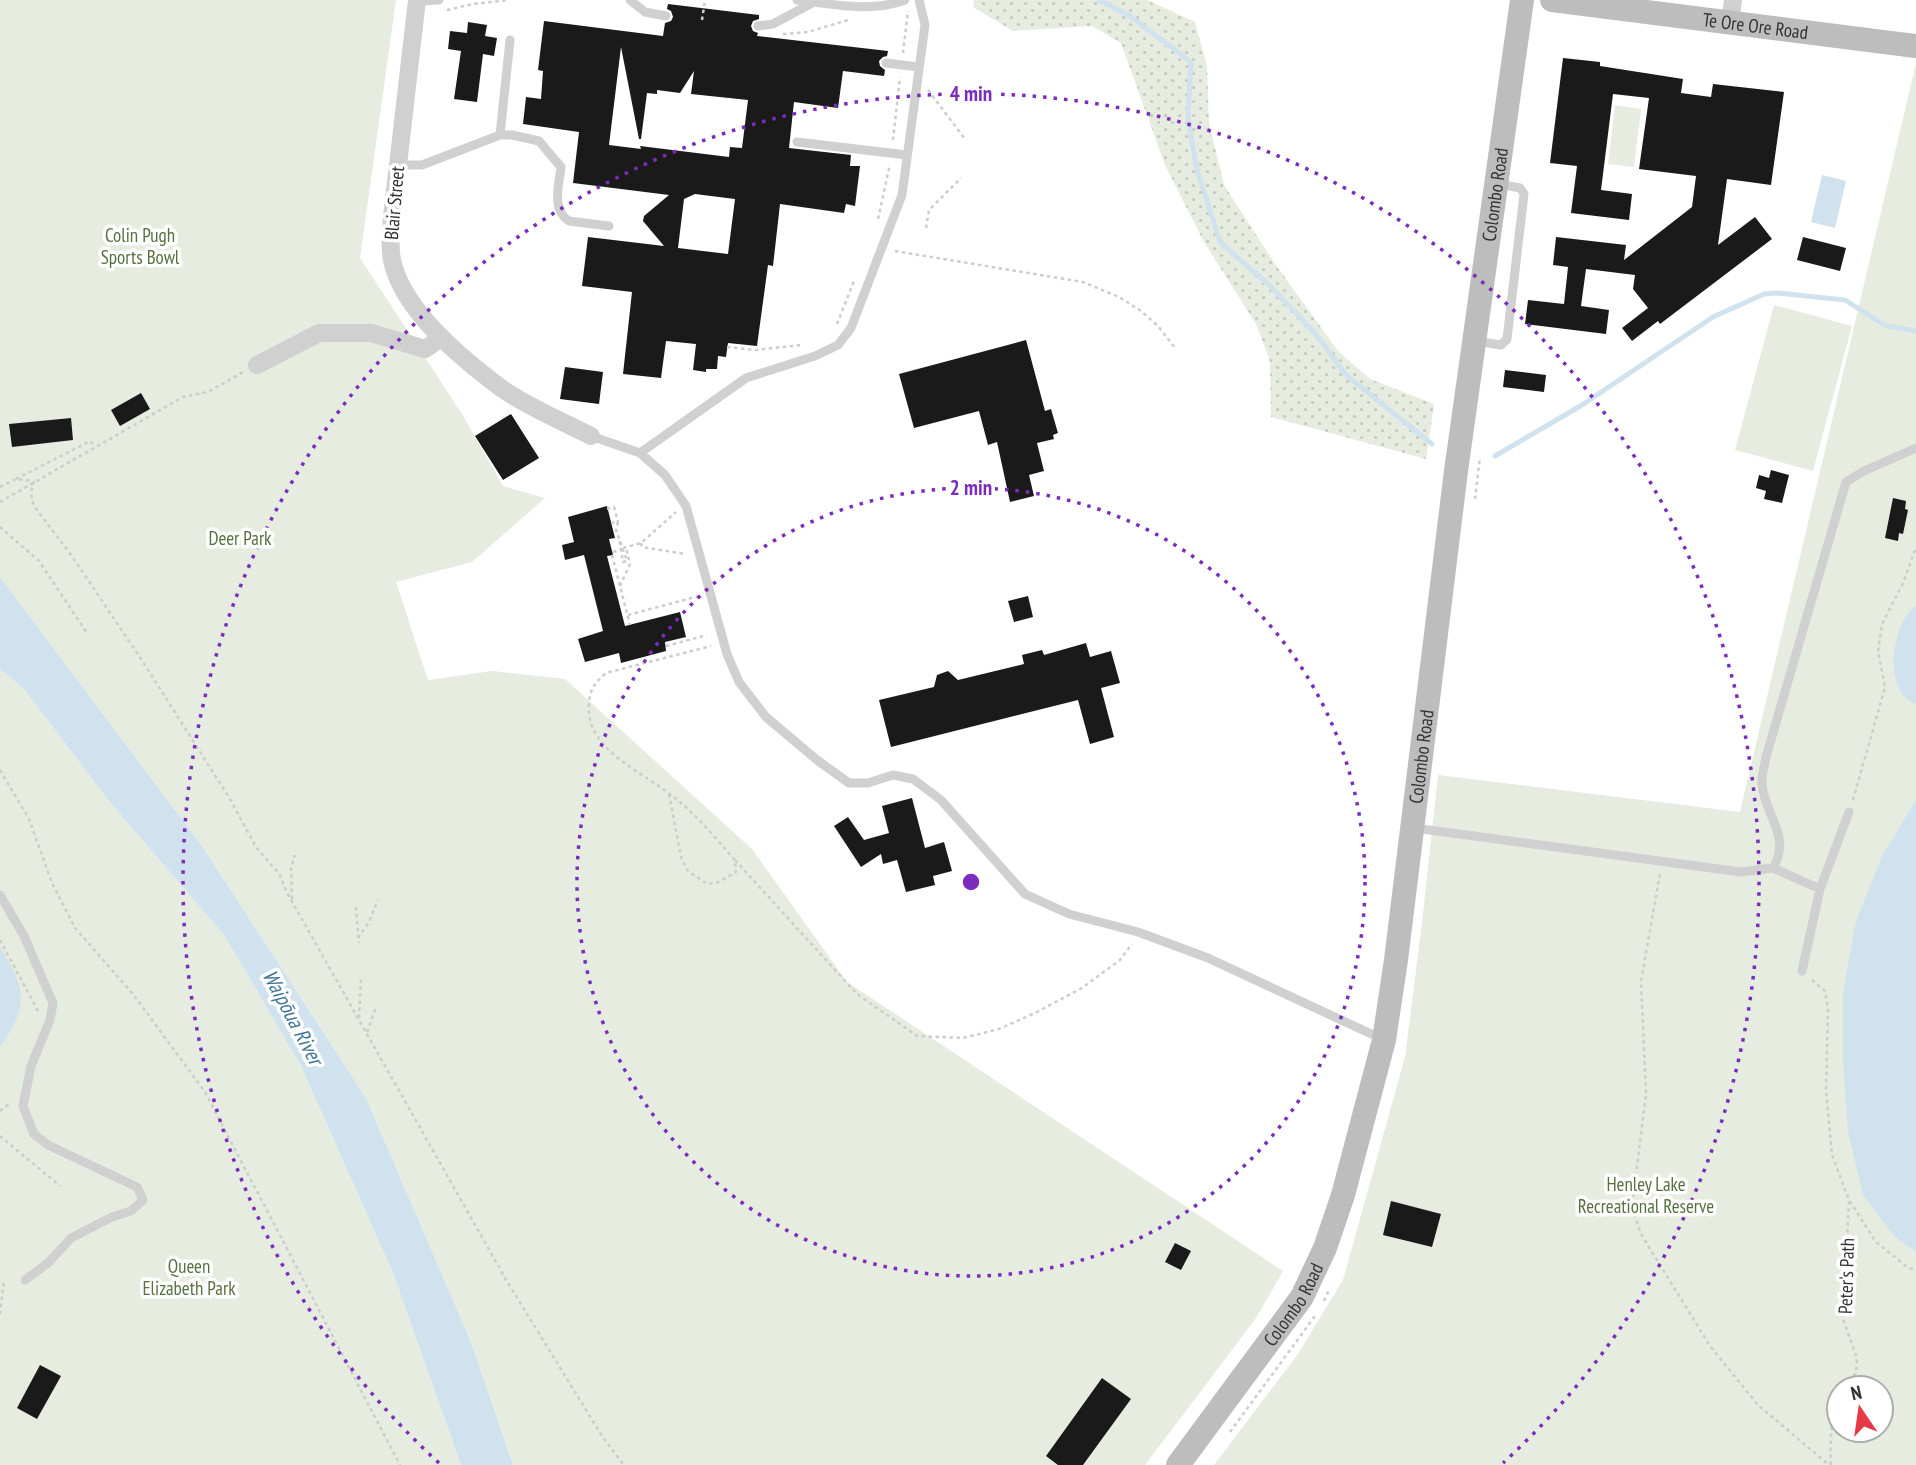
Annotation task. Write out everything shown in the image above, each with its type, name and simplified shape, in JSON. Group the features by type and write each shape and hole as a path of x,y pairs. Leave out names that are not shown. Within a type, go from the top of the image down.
{"street":[{"name":"Colombo Road","path":"1178,1465 1302,1297 1325,1248 1343,1195 1384,1040 1456,471 1522,0"},
{"name":"Te Ore Ore Road","path":"1552,0 1731,11 1916,47"},
{"name":"Blair Street","path":"417,1 397,165 391,231 392,260 404,289 441,338 503,389 591,436"},
{"path":"257,365 319,333 371,333 425,349 441,338"}],"lane":[{"path":"417,1 437,0"},
{"path":"629,0 645,12 666,16"},
{"path":"797,0 862,7 892,5 905,0"},
{"path":"640,453 746,378 815,356 838,345 851,328 902,195 925,25 919,0"},
{"path":"758,26 773,23 814,2"},
{"path":"500,135 510,40"},
{"path":"886,63 902,65 918,72"},
{"path":"397,165 422,165 500,135 527,137 540,141 547,147 561,167 557,204 563,218 609,226"},
{"path":"797,142 908,155"},
{"path":"591,436 640,453 665,475 686,506 724,643 739,681 766,717 849,783 868,783 893,775 913,779 941,800 1025,894 1069,914 1121,928 1208,958 1384,1040"},
{"path":"1773,868 1780,855 1781,841 1762,783 1766,757 1846,482 1864,471 1916,449"},
{"path":"1802,971 1821,889 1849,813"},
{"path":"1412,828 1741,872 1773,868 1821,889"},
{"path":"0,895 24,936 52,1003 31,1066 23,1106 34,1134 48,1145 137,1187 143,1200 131,1211 71,1238 48,1263 26,1280"}],"path":[{"path":"437,0 435,13 472,4 509,0"},
{"path":"702,20 705,0"},
{"path":"876,223 887,184 908,8 899,11"},
{"path":"775,35 808,32 850,19"},
{"path":"918,72 965,139"},
{"path":"926,228 929,210 961,178"},
{"path":"881,249 1083,282 1119,297 1141,311 1158,326 1175,348"},
{"path":"836,328 855,278"},
{"path":"727,346 756,350 814,343"},
{"path":"0,502 183,397 208,392 257,365"},
{"path":"0,487 90,441 94,446"},
{"path":"16,479 34,481"},
{"path":"34,481 32,502 144,662 230,799 256,847 280,875 292,901 508,1283 602,1436 624,1465"},
{"path":"630,625 612,553 641,543 686,506"},
{"path":"607,509 614,507 618,522 616,530 630,564 620,586"},
{"path":"611,523 618,522"},
{"path":"0,527 38,561 87,633"},
{"path":"641,543 642,547 683,554 698,550"},
{"path":"1849,813 1885,687 1878,651 1882,624 1903,583 1916,547"},
{"path":"628,615 710,593"},
{"path":"666,646 721,631"},
{"path":"724,643 607,673 593,684 590,691 588,715 593,730 603,746 669,793 735,860 857,994 916,1035 963,1038 999,1028 1035,1013 1082,988 1120,960 1132,943 1121,928"},
{"path":"0,770 30,819 52,883 75,928 133,994 205,1092 400,1465"},
{"path":"669,793 681,857 688,871 707,884 719,882 736,872 735,860"},
{"path":"292,901 291,868 295,855"},
{"path":"1661,863 1641,981 1646,1094 1632,1207 1641,1234 1710,1346 1758,1405 1830,1465"},
{"path":"358,938 369,922 378,900"},
{"path":"356,907 359,943"},
{"path":"0,940 46,1018"},
{"path":"1802,971 1825,991 1828,1009 1826,1091 1832,1155 1849,1200 1876,1242 1916,1271"},
{"path":"359,1018 360,978"},
{"path":"367,1032 376,1007"},
{"path":"0,1111 13,1099"},
{"path":"0,1136 60,1186"},
{"name":"Peter's Path","path":"1849,1200 1843,1319 1857,1358 1855,1374"},
{"path":"0,1314 4,1281"},
{"path":"1830,1444 1830,1465"}],"green space":[{"path":"0,0 396,0 360,258 462,414 503,486 545,498 472,562 396,582 428,680 492,671 565,679 752,849 847,982 1283,1271 1256,1318 1145,1465 513,1465 471,1342 366,1098 202,846 0,577"},
{"path":"974,0 1147,0 1195,22 1207,66 1209,123 1224,185 1273,261 1338,351 1370,379 1434,404 1426,459 1271,417 1270,362 1256,324 1204,242 1165,165 1121,43 1092,26 1013,31 973,7"},
{"name":"Henley Lake Recreational Reserve","path":"1916,63 1916,1465 1214,1465 1298,1354 1343,1280 1405,1057 1438,775 1740,812"},
{"path":"1615,105 1641,109 1634,167 1608,164"},
{"path":"1774,305 1852,326 1813,471 1735,450"},
{"name":"Queen Elizabeth Park","path":"0,669 24,689 109,801 224,935 301,1066 393,1273 461,1465 0,1465"}],"water":[{"path":"1822,175 1846,181 1835,228 1811,222"},
{"name":"Waipōua River","path":"0,577 202,846 366,1098 471,1342 513,1465 461,1465 393,1273 301,1066 224,935 109,801 24,689 0,669"},
{"path":"1916,606 1916,704 1905,697 1898,686 1894,657 1901,627 1907,614"},
{"path":"1916,800 1916,1252 1895,1237 1863,1195 1848,1132 1843,1061 1843,992 1856,921 1882,856"},
{"path":"0,947 20,986 21,997 16,1020 0,1047"}],"building":[{"path":"668,4 759,15 759,19 753,21 751,26 753,31 758,33 757,36 888,51 887,56 879,61 885,70 884,76 843,71 838,108 794,102 789,148 851,155 850,166 860,166 855,206 846,204 844,213 780,204 773,266 768,265 757,346 728,343 726,357 718,356 717,369 706,369 706,372 693,370 696,344 666,341 661,378 623,374 632,292 582,286 588,237 664,246 643,221 644,216 669,195 573,183 579,132 523,124 526,97 541,99 543,71 538,70 544,21 663,36 665,23 673,17 667,9","holes":["621,47 639,139 647,93 657,94 657,90 680,93 694,71 691,94 748,100 742,148 730,147 729,157 609,145","695,194 735,199 728,254 678,248 684,199"]},
{"path":"468,22 487,25 485,36 497,38 494,56 483,54 477,102 454,99 461,51 448,49 450,31 467,33"},
{"path":"1563,58 1600,62 1600,66 1683,79 1681,93 1711,97 1713,84 1784,92 1771,185 1727,179 1718,245 1755,217 1772,239 1660,324 1658,321 1632,341 1622,328 1648,308 1633,289 1635,275 1586,269 1581,306 1609,310 1606,334 1525,324 1528,300 1564,304 1568,267 1553,265 1556,237 1626,245 1624,260 1692,207 1696,176 1639,169 1649,98 1613,94 1601,190 1632,194 1629,220 1571,213 1577,166 1550,163"},
{"path":"1803,237 1846,248 1840,271 1797,260"},
{"path":"1026,340 1045,411 1051,409 1058,433 1053,435 1054,439 1037,443 1044,471 1029,475 1034,496 1010,502 997,442 988,445 979,411 914,428 899,374"},
{"path":"565,367 603,372 599,404 560,399"},
{"path":"1505,370 1546,375 1544,392 1503,387"},
{"path":"141,393 150,409 120,426 111,410"},
{"path":"511,414 539,458 503,480 475,436"},
{"path":"71,418 73,440 12,447 9,424"},
{"path":"1771,470 1789,475 1782,503 1764,499 1766,491 1756,488 1759,475 1769,478"},
{"path":"1893,498 1906,501 1905,509 1908,510 1903,534 1899,533 1898,541 1885,538"},
{"path":"607,506 615,538 609,539 613,555 607,556 625,626 680,612 686,637 665,642 666,651 621,663 619,653 585,662 578,639 603,631 584,555 565,560 562,545 574,542 568,517"},
{"path":"1028,596 1033,617 1014,622 1008,601"},
{"path":"1086,643 1090,657 1111,651 1120,683 1101,688 1114,737 1090,744 1078,700 891,747 879,700 934,687 937,675 948,671 958,680 1024,664 1022,655 1042,650 1044,655"},
{"path":"912,798 925,848 944,842 952,871 933,876 935,885 906,892 897,860 883,864 881,854 861,867 834,826 848,817 864,840 889,833 882,806"},
{"path":"1391,1201 1441,1214 1432,1247 1383,1235"},
{"path":"1175,1243 1191,1251 1181,1270 1165,1262"},
{"path":"40,1365 61,1376 37,1419 17,1408"},
{"path":"1102,1378 1131,1399 1083,1465 1058,1465 1046,1456"}],"waterway":[{"path":"1099,0 1130,16 1191,62 1188,117 1197,170 1220,242 1269,285 1315,333 1346,375 1432,444"},
{"path":"1495,456 1582,405 1713,317 1764,294 1845,300 1886,326 1916,331"}],"park label":[{"name":"Colin Pugh Sports Bowl","path":"140,246"},
{"name":"Deer Park","path":"240,538"}]}
